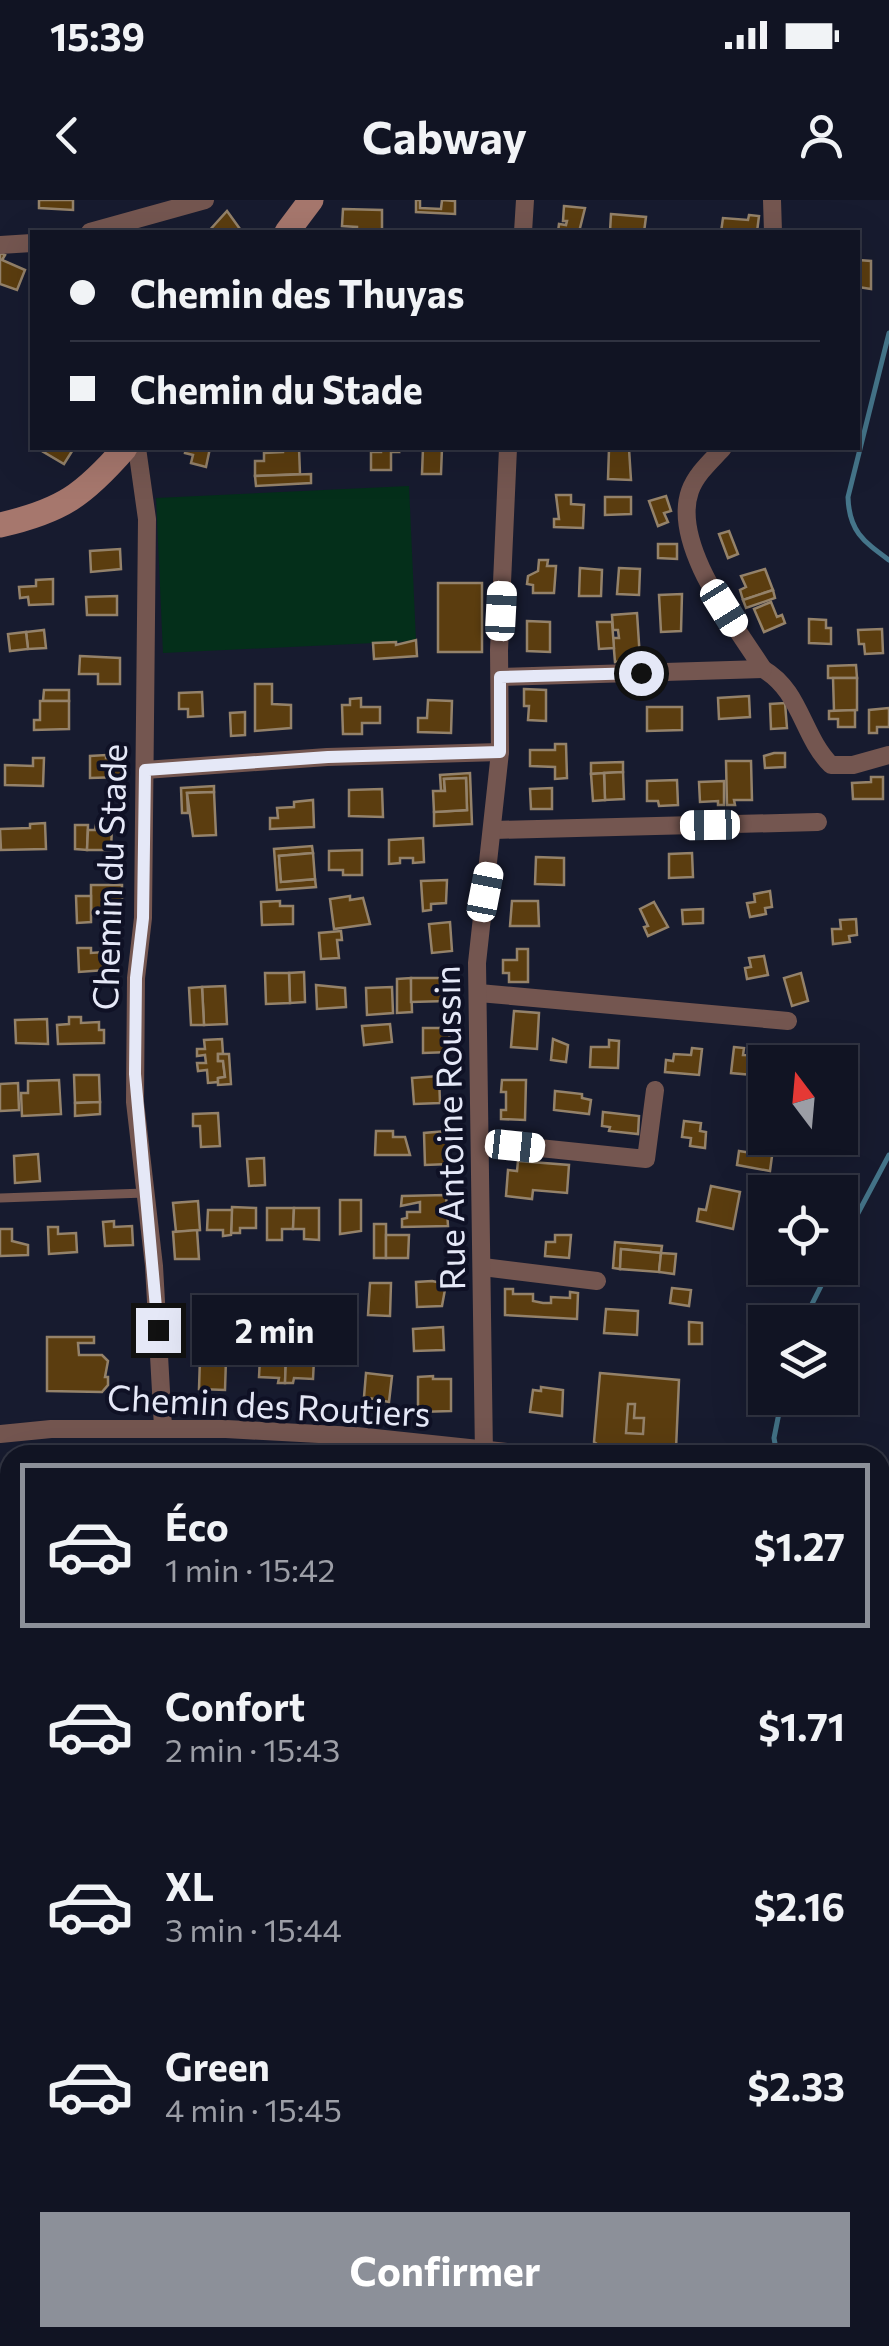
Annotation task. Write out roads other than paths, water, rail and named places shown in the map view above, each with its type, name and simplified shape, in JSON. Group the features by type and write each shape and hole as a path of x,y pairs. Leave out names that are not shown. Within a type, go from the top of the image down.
{"main road":[{"path":"288,230 311,200"},
{"path":"0,526 63,506 85,490 124,450"}],"street":[{"path":"97,230 205,200"},
{"path":"523,230 525,200"},
{"path":"772,200 773,230"},
{"path":"0,244 30,243"},
{"name":"Chemin du Stade","path":"137,450 147,519 143,918 134,1046 136,1102 154,1266 163,1428"},
{"name":"Rue Antoine Roussin","path":"485,1445 480,919 494,830 500,752 508,450"},
{"path":"720,450 689,492 686,513 690,538 706,578 763,669 779,678 797,704 817,751 831,765 889,755"},
{"path":"500,677 763,669"},
{"path":"145,770 328,757 500,752"},
{"path":"494,830 818,822"},
{"path":"479,992 788,1022"},
{"path":"482,1142 646,1159 655,1090"},
{"path":"483,1266 597,1281"},
{"name":"Chemin des Routiers","path":"0,1434 51,1429 163,1428 356,1436 429,1445"}],"lane":[{"path":"0,1198 145,1193"}],"waterway":[{"path":"860,449 889,333"},
{"path":"860,450 848,497 851,519 859,534 889,560"},
{"path":"858,1213 889,1155"},
{"path":"812,1305 822,1285"},
{"path":"775,1445 779,1415"}]}
